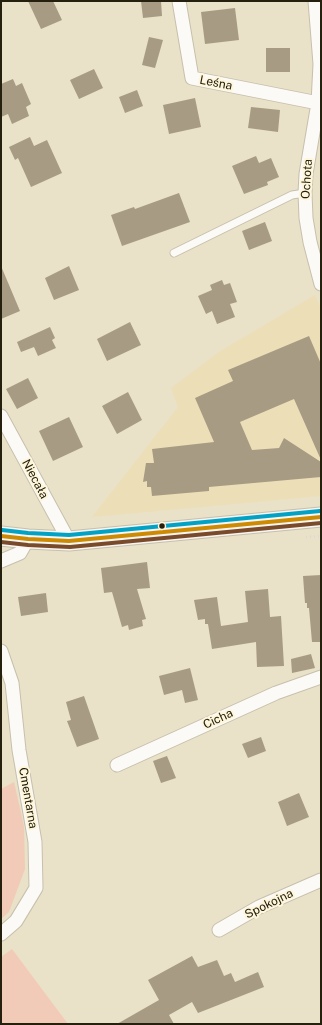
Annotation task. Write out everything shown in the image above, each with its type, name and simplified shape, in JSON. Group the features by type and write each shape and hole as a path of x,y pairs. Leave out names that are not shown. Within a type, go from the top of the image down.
{"main road":[{"path":"1,536 69,541 321,517"}],"street":[{"name":"Leśna","path":"179,1 192,78 318,103"},
{"name":"Ochota","path":"315,1 320,64 318,103 308,158 305,193 306,218 310,242 321,284"},
{"name":"Niecała","path":"1,416 69,541"},
{"path":"1,561 20,553 28,539"},
{"name":"Cmentarna","path":"1,651 12,684 19,750 35,842 36,888 16,921 1,934"},
{"name":"Cicha","path":"117,765 276,693 321,677"},
{"name":"Spokojna","path":"219,930 267,904 321,880"}],"lane":[{"path":"174,253 292,195 305,193"}],"shaded area":[{"path":"315,295 321,309 321,496 92,517 178,407 171,388 219,352"},
{"path":"14,782 24,826 25,869 9,912 1,919 1,789"},
{"path":"12,949 68,1024 1,1024 1,957"}],"building":[{"path":"28,1 53,1 62,20 41,29"},
{"path":"141,1 161,1 162,16 143,18"},
{"path":"235,8 239,40 205,44 201,12"},
{"path":"149,37 163,40 155,68 142,65"},
{"path":"266,48 290,48 290,72 266,72"},
{"path":"94,69 103,88 79,99 70,80"},
{"path":"13,79 16,86 22,83 31,104 26,107 29,116 12,124 8,114 1,117 1,84"},
{"path":"137,90 143,106 125,113 119,97"},
{"path":"195,98 201,127 169,134 163,105"},
{"path":"251,107 280,110 278,132 248,128"},
{"path":"30,137 34,146 47,140 62,173 31,187 18,158 15,160 9,147"},
{"path":"256,156 259,163 271,158 279,177 267,182 268,185 244,194 232,166"},
{"path":"179,193 190,222 122,246 111,215 134,207 135,209"},
{"path":"265,222 272,241 249,250 242,231"},
{"path":"1,266 20,311 1,319"},
{"path":"69,266 79,290 54,300 45,278"},
{"path":"222,280 224,285 230,283 237,302 230,304 235,317 217,324 212,311 206,314 198,296 212,290 210,285"},
{"path":"130,322 141,345 107,361 97,339"},
{"path":"50,327 55,338 52,340 56,348 38,356 34,347 21,352 17,342"},
{"path":"309,336 321,364 321,460 294,399 240,422 252,450 279,448 284,438 321,462 321,477 209,487 209,491 152,496 151,487 147,487 147,481 143,482 146,463 154,463 152,449 214,442 195,398 233,381 228,370"},
{"path":"28,378 38,398 17,409 6,389"},
{"path":"128,392 142,420 117,434 102,406"},
{"path":"69,417 83,447 53,461 39,431"},
{"path":"147,562 150,588 137,589 146,619 142,620 143,626 129,630 128,625 122,627 112,592 104,593 101,568"},
{"path":"321,575 321,642 312,642 309,608 307,608 307,603 305,603 303,576"},
{"path":"268,589 270,617 281,616 284,666 257,667 256,642 212,649 208,624 205,624 205,619 198,620 194,600 217,597 221,626 248,622 245,591"},
{"path":"46,593 48,612 21,616 18,597"},
{"path":"311,654 315,668 292,673 291,659"},
{"path":"190,668 198,700 185,703 182,690 164,695 159,676"},
{"path":"84,696 99,739 77,747 67,721 71,720 66,702"},
{"path":"261,737 266,751 248,758 242,744"},
{"path":"167,756 176,778 161,783 153,761"},
{"path":"299,793 309,817 287,826 278,802"},
{"path":"192,956 198,967 217,960 224,976 231,973 235,982 258,972 264,987 198,1013 192,1002 169,1015 174,1024 117,1024 159,1000 148,980"}],"transit line":[{"path":"2,530 69,535 320,511"},
{"path":"1,536 69,541 321,517"},
{"path":"1,542 70,547 321,523"}]}
